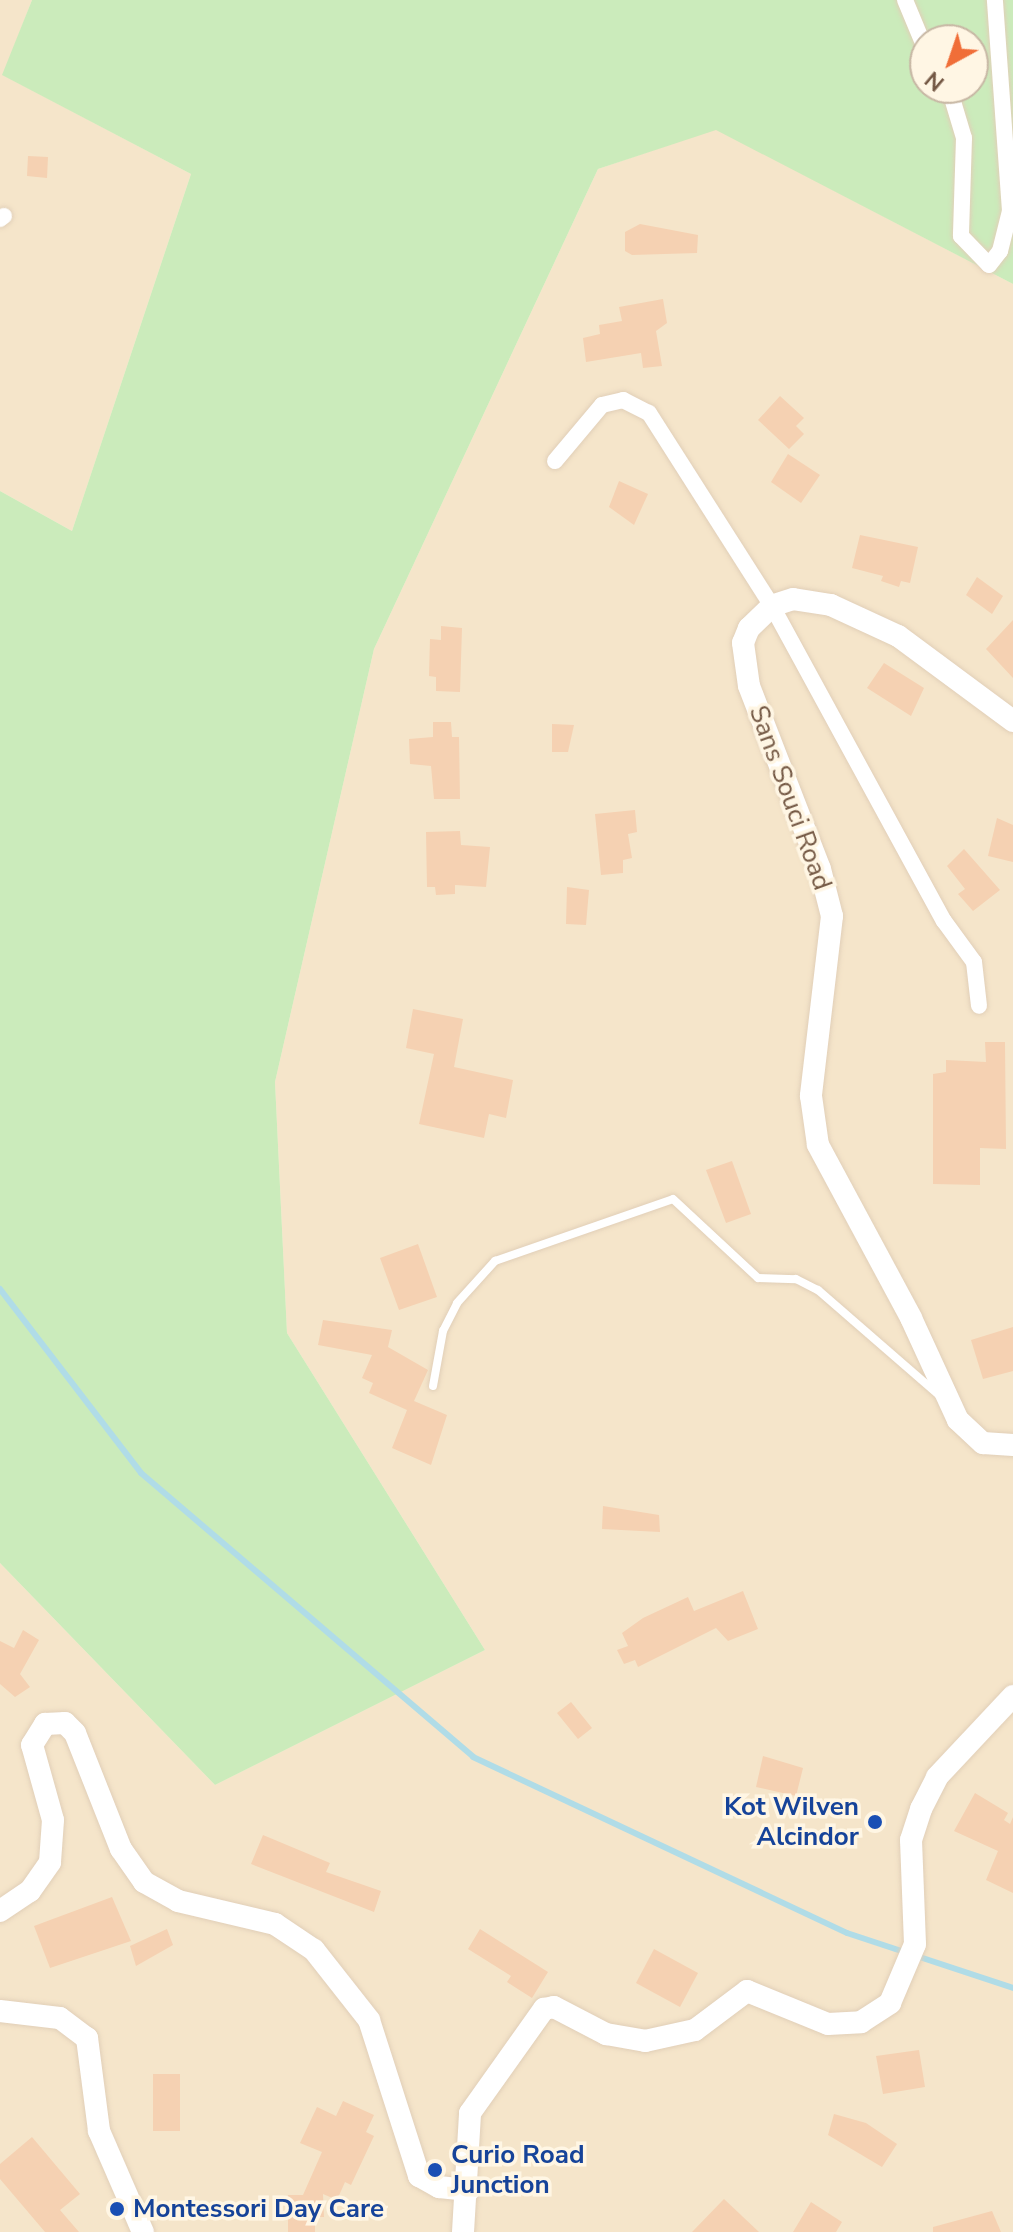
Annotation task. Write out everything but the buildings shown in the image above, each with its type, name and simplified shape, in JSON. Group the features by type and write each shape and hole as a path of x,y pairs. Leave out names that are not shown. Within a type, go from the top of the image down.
{"main road":[{"path":"772,606 810,600 858,616 898,636 1013,721"},
{"name":"Sans Souci Road","path":"772,606 749,628 742,658 820,869 832,916 811,1096 818,1145 911,1318 952,1406 974,1437 992,1445 1013,1445"},
{"path":"463,2232 469,2190 470,2113 544,2009 554,2007 606,2034 645,2041 695,2030 747,1991 828,2024 861,2022 890,2003 915,1944 911,1840 921,1809 937,1777 1013,1696"},
{"path":"0,1911 30,1891 50,1862 53,1820 32,1745 45,1724 65,1723 75,1733 121,1849 144,1882 178,1901 275,1924 314,1950 369,2020 419,2176 439,2187 469,2190"},
{"path":"0,2011 60,2018 87,2038 99,2131 143,2232"}],"street":[{"path":"905,0 915,24"},
{"path":"954,104 964,138 961,236 989,265 1000,251 1010,211 995,0"},
{"path":"555,461 602,405 623,400 638,405 662,429 772,606 944,921 974,962 979,1006"}],"lane":[{"path":"433,1386 443,1331 471,1282 495,1261 673,1199 758,1278 796,1279 818,1290 952,1406"}],"shaded area":[{"path":"0,0 32,0 3,75 191,174 72,531 0,491"},
{"path":"716,129 1013,284 1013,2232 0,2232 0,1563 215,1785 485,1650 287,1333 275,1082 374,649 598,169"}],"green space":[{"path":"32,0 1013,0 1013,284 716,130 598,169 374,649 275,1082 287,1333 485,1650 215,1785 0,1563 0,491 72,531 191,174 2,75"}],"waterway":[{"path":"0,1289 141,1473 473,1757 847,1933 1013,1988"}],"place":[{"name":"Kot Wilven Alcindor","path":"875,1822"},
{"name":"Curio Road Junction","path":"435,2170"},
{"name":"Montessori Day Care","path":"117,2209"}]}
